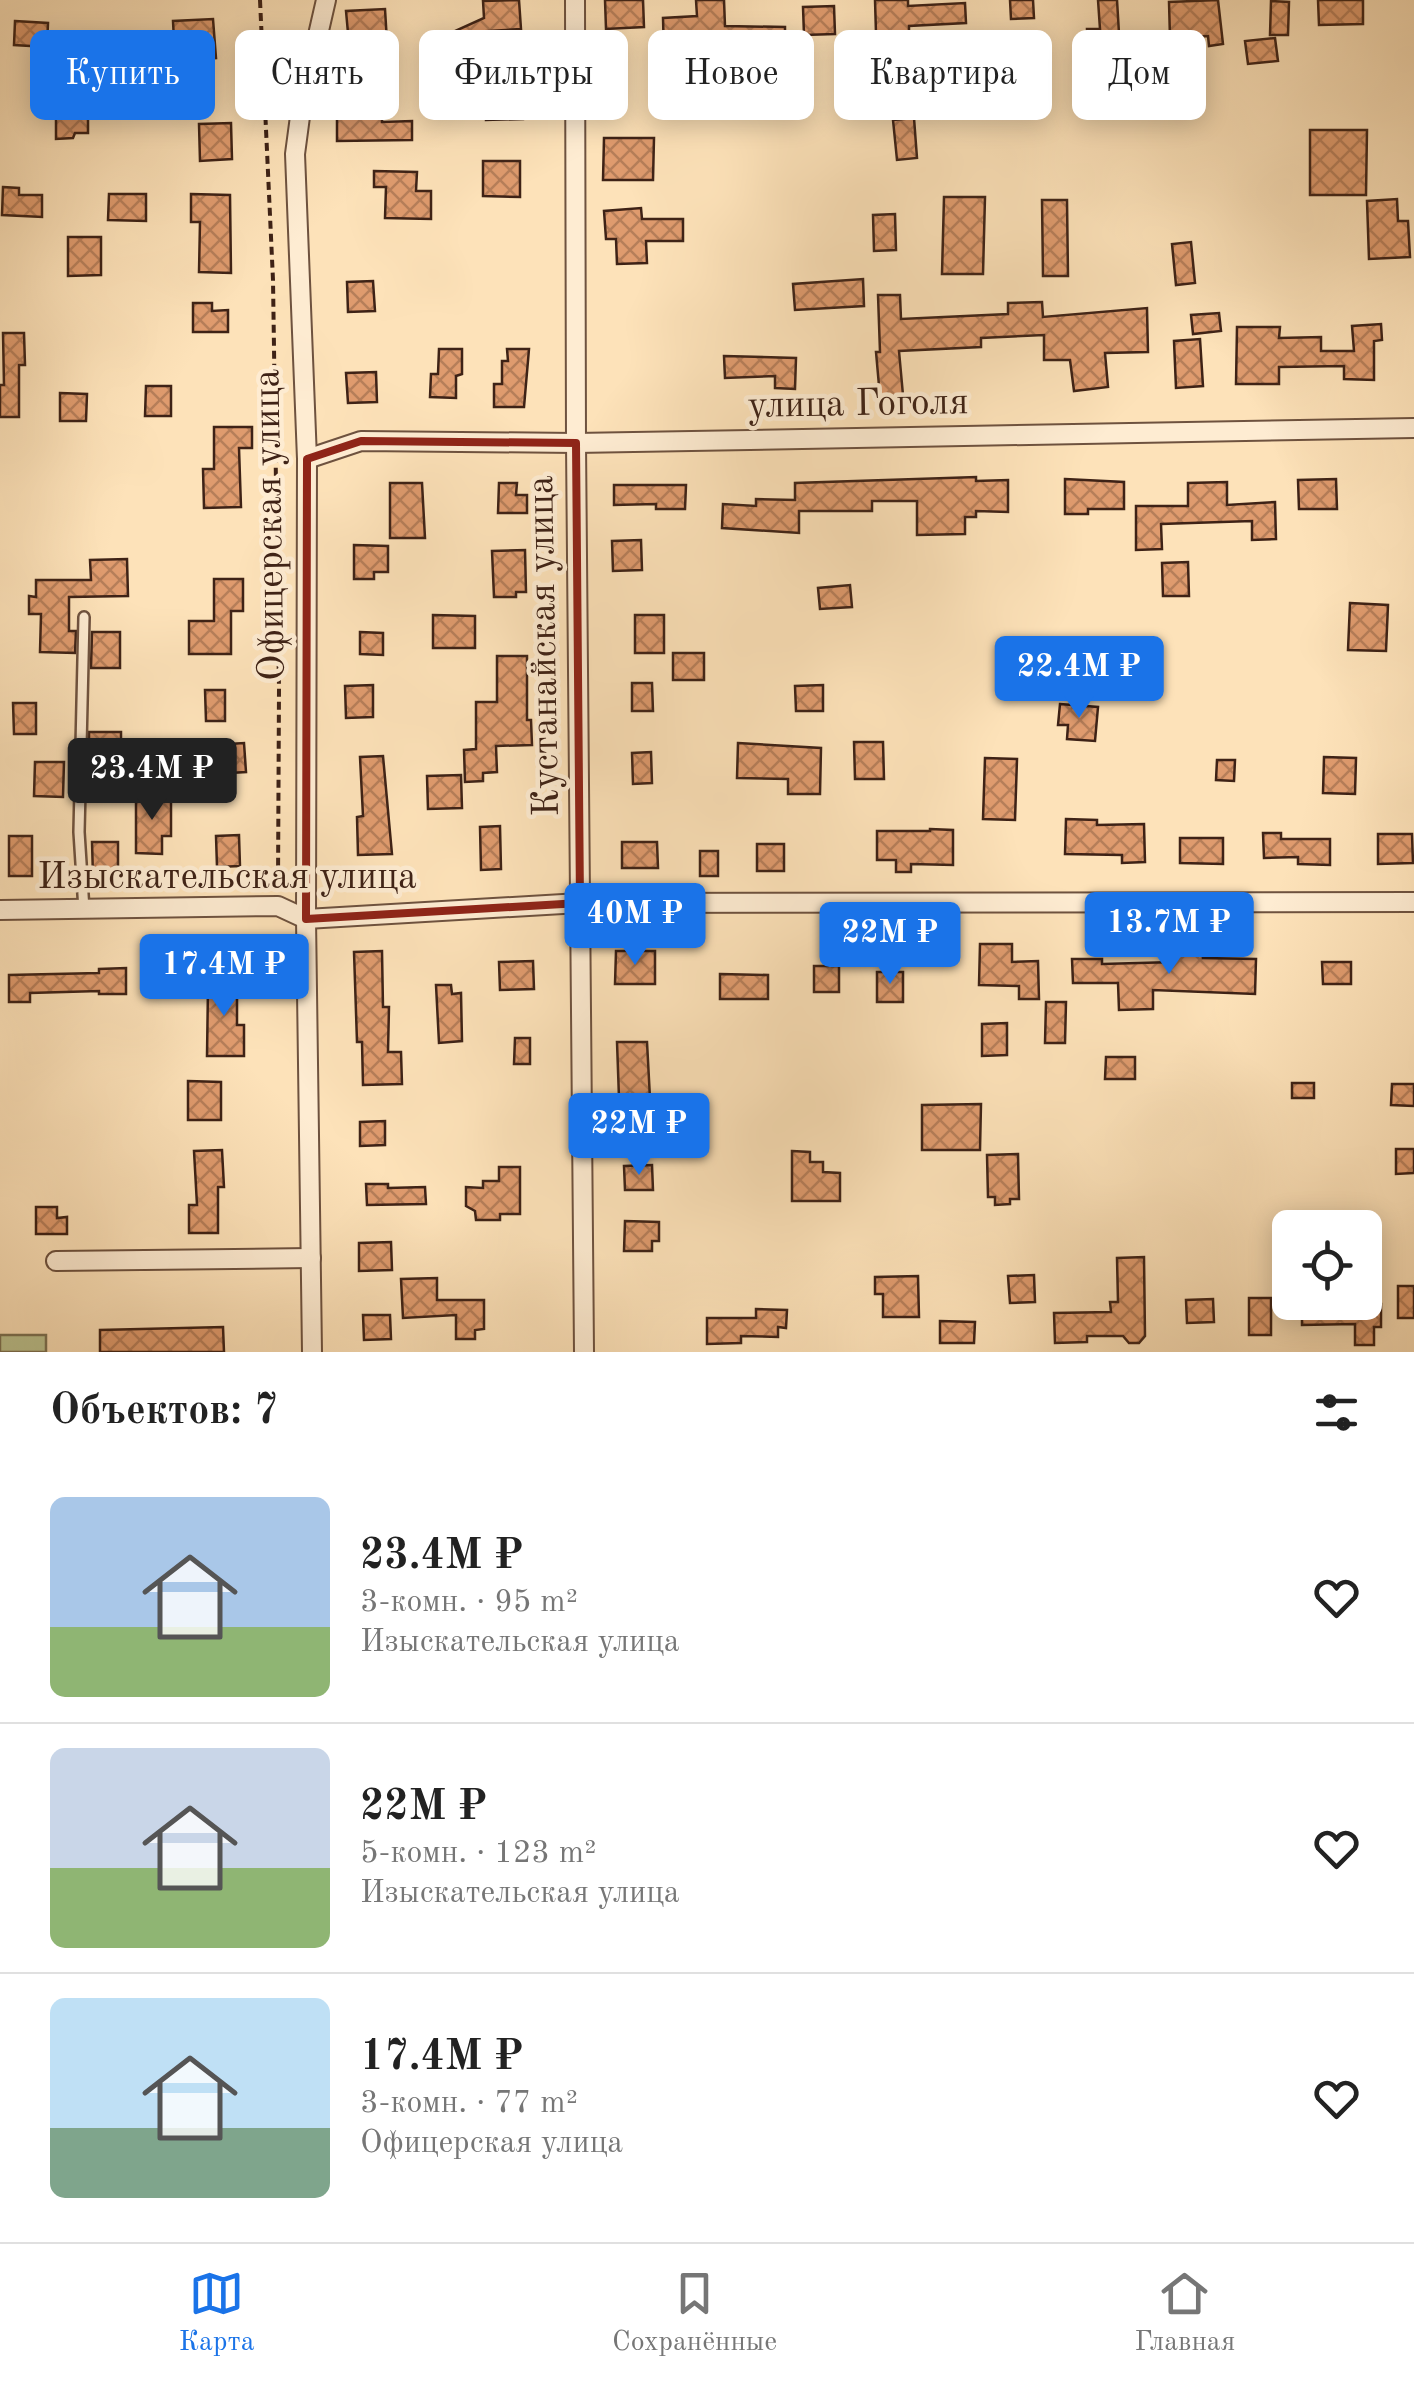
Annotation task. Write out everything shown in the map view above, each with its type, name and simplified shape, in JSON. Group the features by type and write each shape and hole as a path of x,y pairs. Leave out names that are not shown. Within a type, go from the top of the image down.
{"street":[{"name":"Офицерская улица","path":"312,1352 306,919 306,460 295,154 326,0"},
{"name":"Кустанайская улица","path":"575,0 584,1352"},
{"name":"улица Гоголя","path":"306,460 361,441 576,443 1414,428"},
{"name":"Изыскательская улица","path":"0,910 278,906 306,919 580,903 1414,902"},
{"path":"56,1260 312,1258"}],"lane":[{"path":"84,616 79,832 84,910"}],"path":[{"path":"260,0 272,280 279,688 278,906"}],"highlighted area":[{"path":"361,441 576,443 580,903 306,919 307,459"}],"green space":[{"path":"0,1335 46,1335 46,1352 0,1352"}],"building":[{"path":"519,0 521,29 457,30 484,18 483,1"},
{"path":"605,0 643,0 644,27 606,29"},
{"path":"696,0 724,0 725,26 785,30 663,30 663,18 697,16"},
{"path":"875,0 908,0 908,6 965,3 966,23 876,30"},
{"path":"1010,0 1033,0 1034,18 1011,19"},
{"path":"1098,0 1117,0 1119,30 1087,29 1100,29"},
{"path":"1218,0 1223,44 1209,46 1206,30 1170,30 1169,2"},
{"path":"1318,0 1363,0 1363,24 1319,25"},
{"path":"1271,1 1289,2 1288,35 1270,35"},
{"path":"834,6 834,34 814,35 814,30 804,30 803,7"},
{"path":"385,9 386,30 348,30 346,11"},
{"path":"213,19 214,30 173,30 173,21"},
{"path":"15,21 48,23 48,30 30,30 30,46 14,45"},
{"path":"1275,38 1278,61 1248,64 1245,41"},
{"path":"56,120 88,120 88,133 56,139"},
{"path":"337,120 412,121 412,140 337,141"},
{"path":"893,120 914,120 917,158 897,160"},
{"path":"231,123 232,159 200,161 199,124"},
{"path":"1310,130 1367,130 1366,195 1310,195"},
{"path":"604,138 654,138 653,180 603,180"},
{"path":"483,161 520,161 520,197 483,196"},
{"path":"374,171 417,172 416,191 431,191 431,219 385,218 386,187 374,187"},
{"path":"3,187 19,188 19,195 42,195 42,217 2,215"},
{"path":"109,194 146,194 146,221 108,220"},
{"path":"191,194 230,195 231,273 199,272 200,222 191,222"},
{"path":"944,197 985,197 983,274 942,274"},
{"path":"1397,199 1398,221 1408,221 1410,257 1369,259 1367,201"},
{"path":"1042,200 1067,200 1068,276 1043,276"},
{"path":"641,208 642,219 683,219 683,241 646,241 647,263 617,264 616,239 606,239 604,211"},
{"path":"895,214 896,250 874,251 873,215"},
{"path":"68,237 101,237 101,275 68,276"},
{"path":"1191,242 1195,283 1176,285 1172,244"},
{"path":"863,279 864,306 795,310 793,284"},
{"path":"373,281 375,311 348,312 347,282"},
{"path":"878,295 900,295 901,319 1008,314 1008,303 1042,302 1043,317 1147,308 1148,352 1105,353 1108,387 1074,391 1070,360 1044,360 1044,335 981,338 981,347 899,351 903,395 880,397 876,352 880,352"},
{"path":"193,303 212,303 212,311 228,310 228,332 193,332"},
{"path":"1219,313 1221,331 1193,334 1191,315"},
{"path":"1381,324 1382,340 1374,341 1374,380 1344,379 1344,366 1279,367 1279,384 1236,384 1237,327 1280,327 1279,338 1321,337 1321,351 1354,351 1352,326"},
{"path":"3,333 24,333 25,365 19,365 19,417 0,417"},
{"path":"1200,339 1203,386 1176,388 1174,341"},
{"path":"439,349 462,349 462,374 456,376 456,398 430,397 431,374 438,374"},
{"path":"507,349 529,349 524,407 494,407 494,384 502,384 502,361 508,361"},
{"path":"724,356 796,358 795,389 775,388 775,376 725,378"},
{"path":"376,372 377,402 348,403 346,373"},
{"path":"146,386 171,386 171,416 145,416"},
{"path":"60,393 87,394 86,421 60,421"},
{"path":"214,427 252,427 252,448 239,448 241,507 204,508 203,469 214,469"},
{"path":"976,477 976,481 1008,480 1008,512 976,511 976,517 965,517 965,534 917,535 917,501 872,501 872,511 799,511 799,533 722,528 723,504 756,506 756,499 795,500 795,483"},
{"path":"1065,479 1124,482 1124,509 1088,509 1088,514 1065,514"},
{"path":"1336,479 1337,509 1299,509 1298,480"},
{"path":"1227,482 1227,505 1275,502 1276,539 1252,540 1252,521 1161,524 1162,549 1136,550 1136,506 1188,506 1188,483"},
{"path":"390,483 422,483 425,538 390,538"},
{"path":"499,483 517,483 516,495 527,495 527,513 498,513"},
{"path":"614,485 686,485 685,509 656,509 656,504 614,505"},
{"path":"641,540 642,570 613,571 612,541"},
{"path":"354,545 388,546 388,572 374,572 374,579 354,579"},
{"path":"525,550 526,592 516,592 516,597 494,597 492,551"},
{"path":"127,559 128,596 69,597 69,631 76,631 75,653 40,652 41,614 29,614 29,596 36,597 36,580 91,580 90,560"},
{"path":"1188,562 1189,596 1163,596 1162,563"},
{"path":"214,579 243,579 243,611 231,611 231,654 189,654 189,621 214,621"},
{"path":"850,585 852,607 820,609 818,588"},
{"path":"1350,603 1388,605 1386,651 1348,650"},
{"path":"433,615 475,616 475,648 433,648"},
{"path":"635,615 664,615 664,653 635,653"},
{"path":"92,632 120,632 120,668 91,668"},
{"path":"360,632 383,633 383,655 360,654"},
{"path":"673,653 704,653 704,680 673,680"},
{"path":"497,656 527,656 527,720 531,720 532,745 496,746 497,772 483,773 483,781 465,782 464,750 476,749 476,702 497,702"},
{"path":"632,683 652,683 653,711 632,711"},
{"path":"373,685 373,717 346,718 345,686"},
{"path":"823,685 823,711 796,711 795,686"},
{"path":"205,690 225,690 225,721 206,721"},
{"path":"13,703 36,703 36,734 14,734"},
{"path":"1060,704 1098,707 1095,741 1067,739 1068,725 1058,725"},
{"path":"89,732 121,732 121,771 89,771"},
{"path":"854,742 883,742 884,779 855,779"},
{"path":"244,743 246,772 213,774 212,745"},
{"path":"738,743 821,748 820,794 788,794 788,779 737,778"},
{"path":"651,752 652,783 633,784 632,753"},
{"path":"383,756 392,854 358,855 357,817 363,816 360,757"},
{"path":"1324,757 1356,758 1355,794 1323,793"},
{"path":"985,758 1017,759 1015,820 983,819"},
{"path":"1217,760 1235,760 1234,781 1216,780"},
{"path":"35,762 64,762 63,797 34,796"},
{"path":"461,775 462,808 428,809 427,776"},
{"path":"136,796 171,796 171,836 162,836 162,854 136,853"},
{"path":"1066,819 1097,820 1097,825 1144,824 1145,862 1122,863 1122,855 1065,854"},
{"path":"500,826 501,869 481,870 480,827"},
{"path":"953,830 953,865 911,864 911,872 896,872 896,860 877,860 877,831"},
{"path":"1263,833 1281,833 1281,839 1330,839 1330,865 1298,864 1298,857 1264,858"},
{"path":"1378,834 1412,834 1413,863 1378,864"},
{"path":"239,835 240,866 217,867 216,836"},
{"path":"9,836 32,836 32,876 9,876"},
{"path":"1180,838 1223,838 1223,864 1180,863"},
{"path":"92,842 118,842 118,876 93,876"},
{"path":"622,842 657,842 658,868 622,868"},
{"path":"757,844 784,844 784,871 757,871"},
{"path":"700,851 718,851 718,876 700,876"},
{"path":"980,944 1012,944 1012,962 1038,961 1039,999 1019,999 1019,986 979,985"},
{"path":"382,951 383,1007 389,1007 388,1052 401,1052 402,1084 363,1085 362,1042 357,1042 354,952"},
{"path":"616,951 655,951 655,984 615,984"},
{"path":"1174,952 1203,952 1203,958 1256,959 1255,994 1153,990 1153,1009 1119,1010 1118,983 1073,983 1072,959 1102,959 1102,964 1174,962"},
{"path":"533,961 534,989 500,990 499,962"},
{"path":"1322,962 1351,962 1351,984 1323,984"},
{"path":"814,966 839,966 839,992 814,992"},
{"path":"126,968 126,994 30,993 30,1002 9,1002 9,975 99,973 99,969"},
{"path":"237,972 237,1025 244,1025 244,1056 207,1056 208,987 219,987 219,973"},
{"path":"877,972 903,972 903,1002 877,1002"},
{"path":"720,974 768,975 768,999 720,999"},
{"path":"436,985 451,985 452,994 461,993 462,1041 439,1043"},
{"path":"1046,1002 1066,1002 1065,1043 1045,1043"},
{"path":"1007,1023 1007,1055 982,1056 982,1024"},
{"path":"515,1038 530,1038 530,1064 514,1064"},
{"path":"617,1042 647,1042 651,1117 640,1117 640,1126 620,1126"},
{"path":"1106,1057 1135,1057 1135,1079 1105,1079"},
{"path":"188,1081 221,1082 221,1120 188,1120"},
{"path":"1292,1083 1314,1083 1314,1098 1292,1098"},
{"path":"1392,1084 1414,1084 1414,1106 1391,1105"},
{"path":"981,1104 980,1150 922,1150 922,1105"},
{"path":"385,1121 385,1145 360,1146 360,1122"},
{"path":"1396,1149 1414,1149 1414,1173 1396,1174"},
{"path":"222,1150 224,1187 218,1187 218,1233 189,1233 189,1205 197,1205 194,1151"},
{"path":"792,1151 810,1152 810,1162 823,1162 823,1172 840,1173 840,1201 792,1201"},
{"path":"1018,1154 1019,1199 995,1205 995,1197 988,1197 987,1155"},
{"path":"652,1165 653,1190 625,1190 624,1166"},
{"path":"499,1167 520,1167 520,1214 500,1214 500,1220 476,1220 475,1211 466,1206 466,1187 483,1188 483,1181 499,1181"},
{"path":"366,1184 425,1187 426,1204 367,1205"},
{"path":"36,1207 57,1207 57,1218 67,1217 67,1234 36,1234"},
{"path":"625,1221 659,1222 659,1241 652,1241 652,1251 624,1251"},
{"path":"391,1242 392,1270 359,1271 359,1243"},
{"path":"1144,1257 1145,1336 1139,1343 1129,1343 1123,1336 1087,1336 1087,1342 1055,1343 1054,1313 1111,1312 1110,1302 1118,1302 1117,1258"},
{"path":"1034,1275 1035,1302 1010,1303 1008,1276"},
{"path":"918,1276 919,1317 883,1317 883,1294 875,1294 875,1277"},
{"path":"437,1278 437,1300 484,1300 484,1329 475,1330 475,1339 456,1339 456,1315 403,1318 401,1279"},
{"path":"1398,1286 1414,1286 1414,1318 1398,1318"},
{"path":"1249,1298 1271,1298 1271,1335 1249,1335"},
{"path":"1213,1299 1214,1322 1187,1323 1186,1300"},
{"path":"756,1309 787,1310 786,1328 778,1327 778,1337 741,1336 741,1343 707,1344 707,1318 756,1318"},
{"path":"363,1315 390,1315 391,1339 364,1340"},
{"path":"1302,1320 1381,1320 1381,1327 1374,1327 1374,1345 1355,1345 1355,1324 1302,1325"},
{"path":"940,1321 975,1322 974,1343 940,1343"},
{"path":"223,1327 224,1352 100,1352 100,1330"}]}
